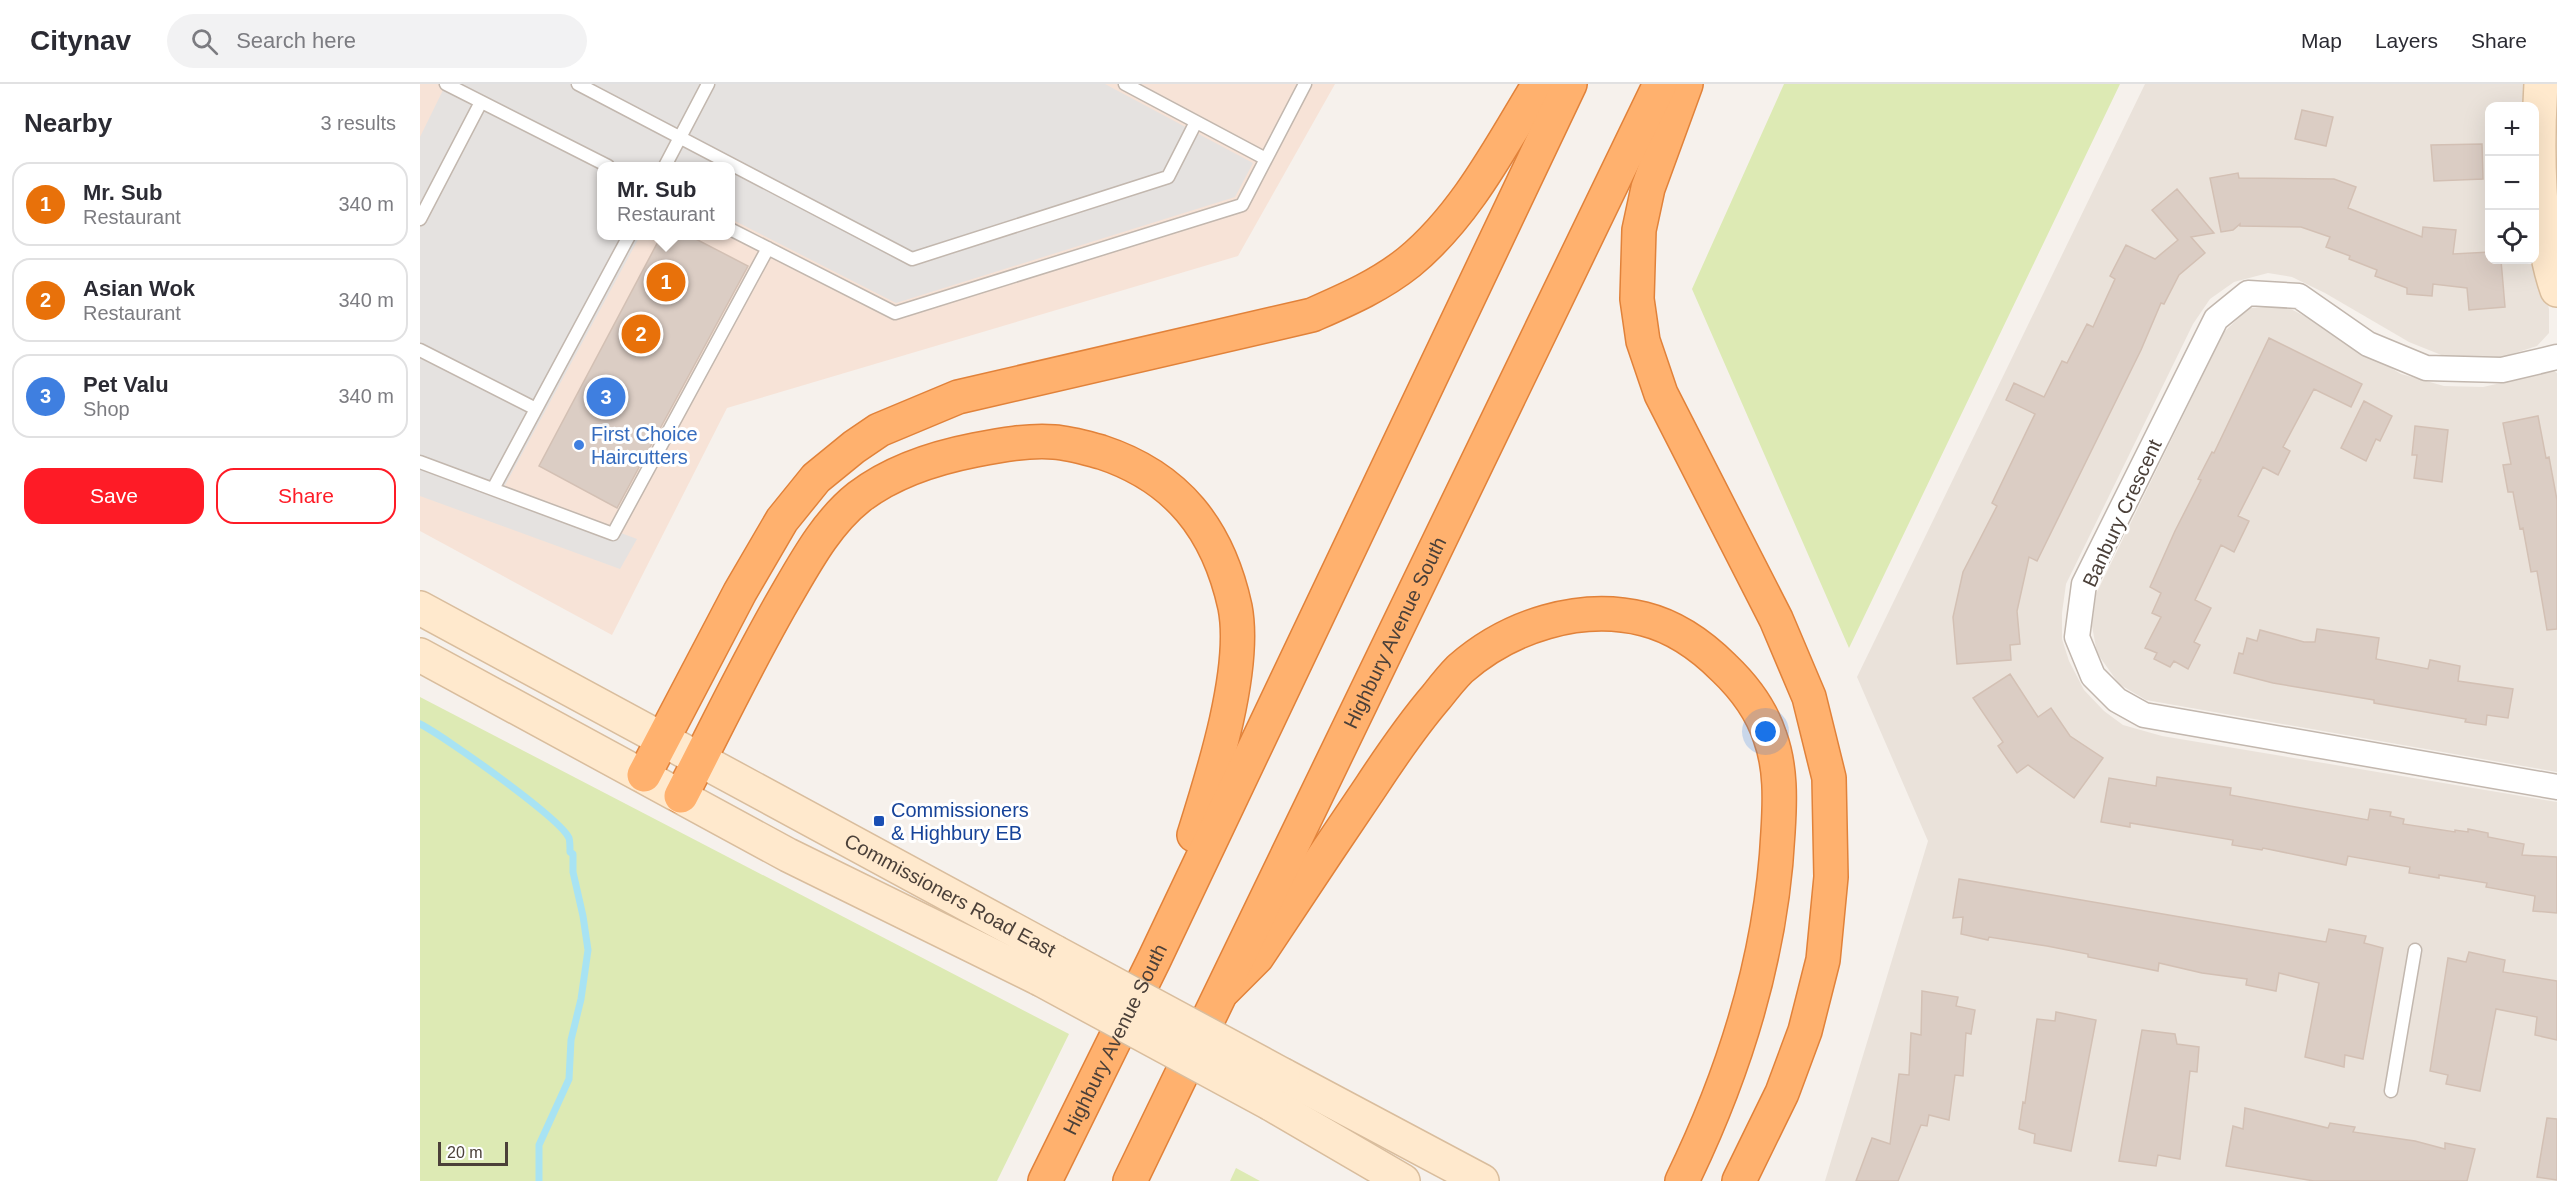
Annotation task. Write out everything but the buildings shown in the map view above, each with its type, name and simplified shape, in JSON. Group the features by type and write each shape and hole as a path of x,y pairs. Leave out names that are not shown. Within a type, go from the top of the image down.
{"highway":[{"path":"644,775 745,582 782,520 816,478 854,447 879,430 958,396 1312,315 1363,293 1409,262 1449,222 1482,177 1539,84"},
{"name":"Highbury Avenue South","path":"1045,1181 1154,960 1570,84"},
{"name":"Highbury Avenue South","path":"1130,1181 1660,84"},
{"path":"1686,84 1648,188 1639,230 1637,299 1643,341 1661,394 1776,619 1809,697 1829,778 1831,877 1823,960 1805,1031 1782,1093 1739,1181"},
{"path":"681,796 770,624 806,560 837,517 859,497 899,471 953,454 1023,442 1055,442 1088,448 1127,461 1160,480 1184,501 1203,526 1219,553 1235,609 1237,651 1226,721 1209,789 1154,960"},
{"path":"1224,990 1257,957 1413,723 1459,670 1482,653 1531,627 1558,618 1614,614 1668,626 1714,658 1753,699 1771,738 1780,784 1776,874 1765,943 1748,1011 1729,1070 1702,1140 1682,1181"}],"main road":[{"path":"2541,84 2538,129 2543,209 2552,275 2557,290"},
{"name":"Commissioners Road East","path":"420,608 700,759 1048,966 1277,1090 1482,1181"},
{"name":"Commissioners Road East","path":"420,655 788,855 1048,966"},
{"name":"Commissioners Road East","path":"1277,1090 1403,1181"}],"street":[{"name":"Banbury Crescent","path":"2557,357 2502,370 2426,368 2368,344 2299,296 2248,293 2216,319 2084,584 2077,637 2093,676 2117,699 2144,716 2557,787"}],"lane":[{"path":"446,84 600,162"},
{"path":"578,84 727,162"},
{"path":"667,162 708,84"},
{"path":"1125,84 1266,159"},
{"path":"735,232 895,313 1242,205 1305,84"},
{"path":"420,219 481,102"},
{"path":"735,166 912,259 1167,177 1196,122"},
{"path":"493,489 627,240"},
{"path":"420,462 612,534 768,248"},
{"path":"420,350 536,409"},
{"path":"2391,1091 2415,950"}],"shaded area":[{"path":"420,84 1335,84 1238,256 727,408 612,635 420,531"},
{"path":"446,84 1105,84 1253,163 1235,197 896,303 735,221 735,162 597,162 597,240 638,240 503,489 637,539 620,569 420,496 420,137"},
{"path":"2145,84 2524,84 2522,102 2485,102 2485,264 2539,264 2549,309 2549,333 2537,346 2499,358 2444,356 2409,342 2325,293 2292,277 2268,273 2234,282 2210,299 2193,324 2066,584 2062,613 2062,639 2069,661 2084,690 2104,711 2123,725 2162,736 2557,802 2557,1181 1825,1181 1928,841 1857,677"},
{"path":"2285,306 2401,374 2444,386 2483,387 2554,371 2557,373 2557,772 2146,700 2119,684 2097,653 2092,626 2096,594 2224,332 2249,308"}],"green space":[{"path":"1784,84 2120,84 1849,648 1692,289"},
{"path":"420,697 1069,1034 997,1181 420,1181"},
{"path":"1236,1168 1260,1181 1230,1181"}],"waterway":[{"path":"420,724 524,796 545,813 569,838 588,950 581,999 571,1040 569,1079 539,1145 539,1181"}],"place":[{"name":"Mr. Sub","path":"666,282"},
{"name":"Asian Wok","path":"641,334"},
{"name":"Pet Valu","path":"606,397"},
{"name":"First Choice Haircutters","path":"579,445"},
{"name":"Commissioners & Highbury EB","path":"879,821"}]}
